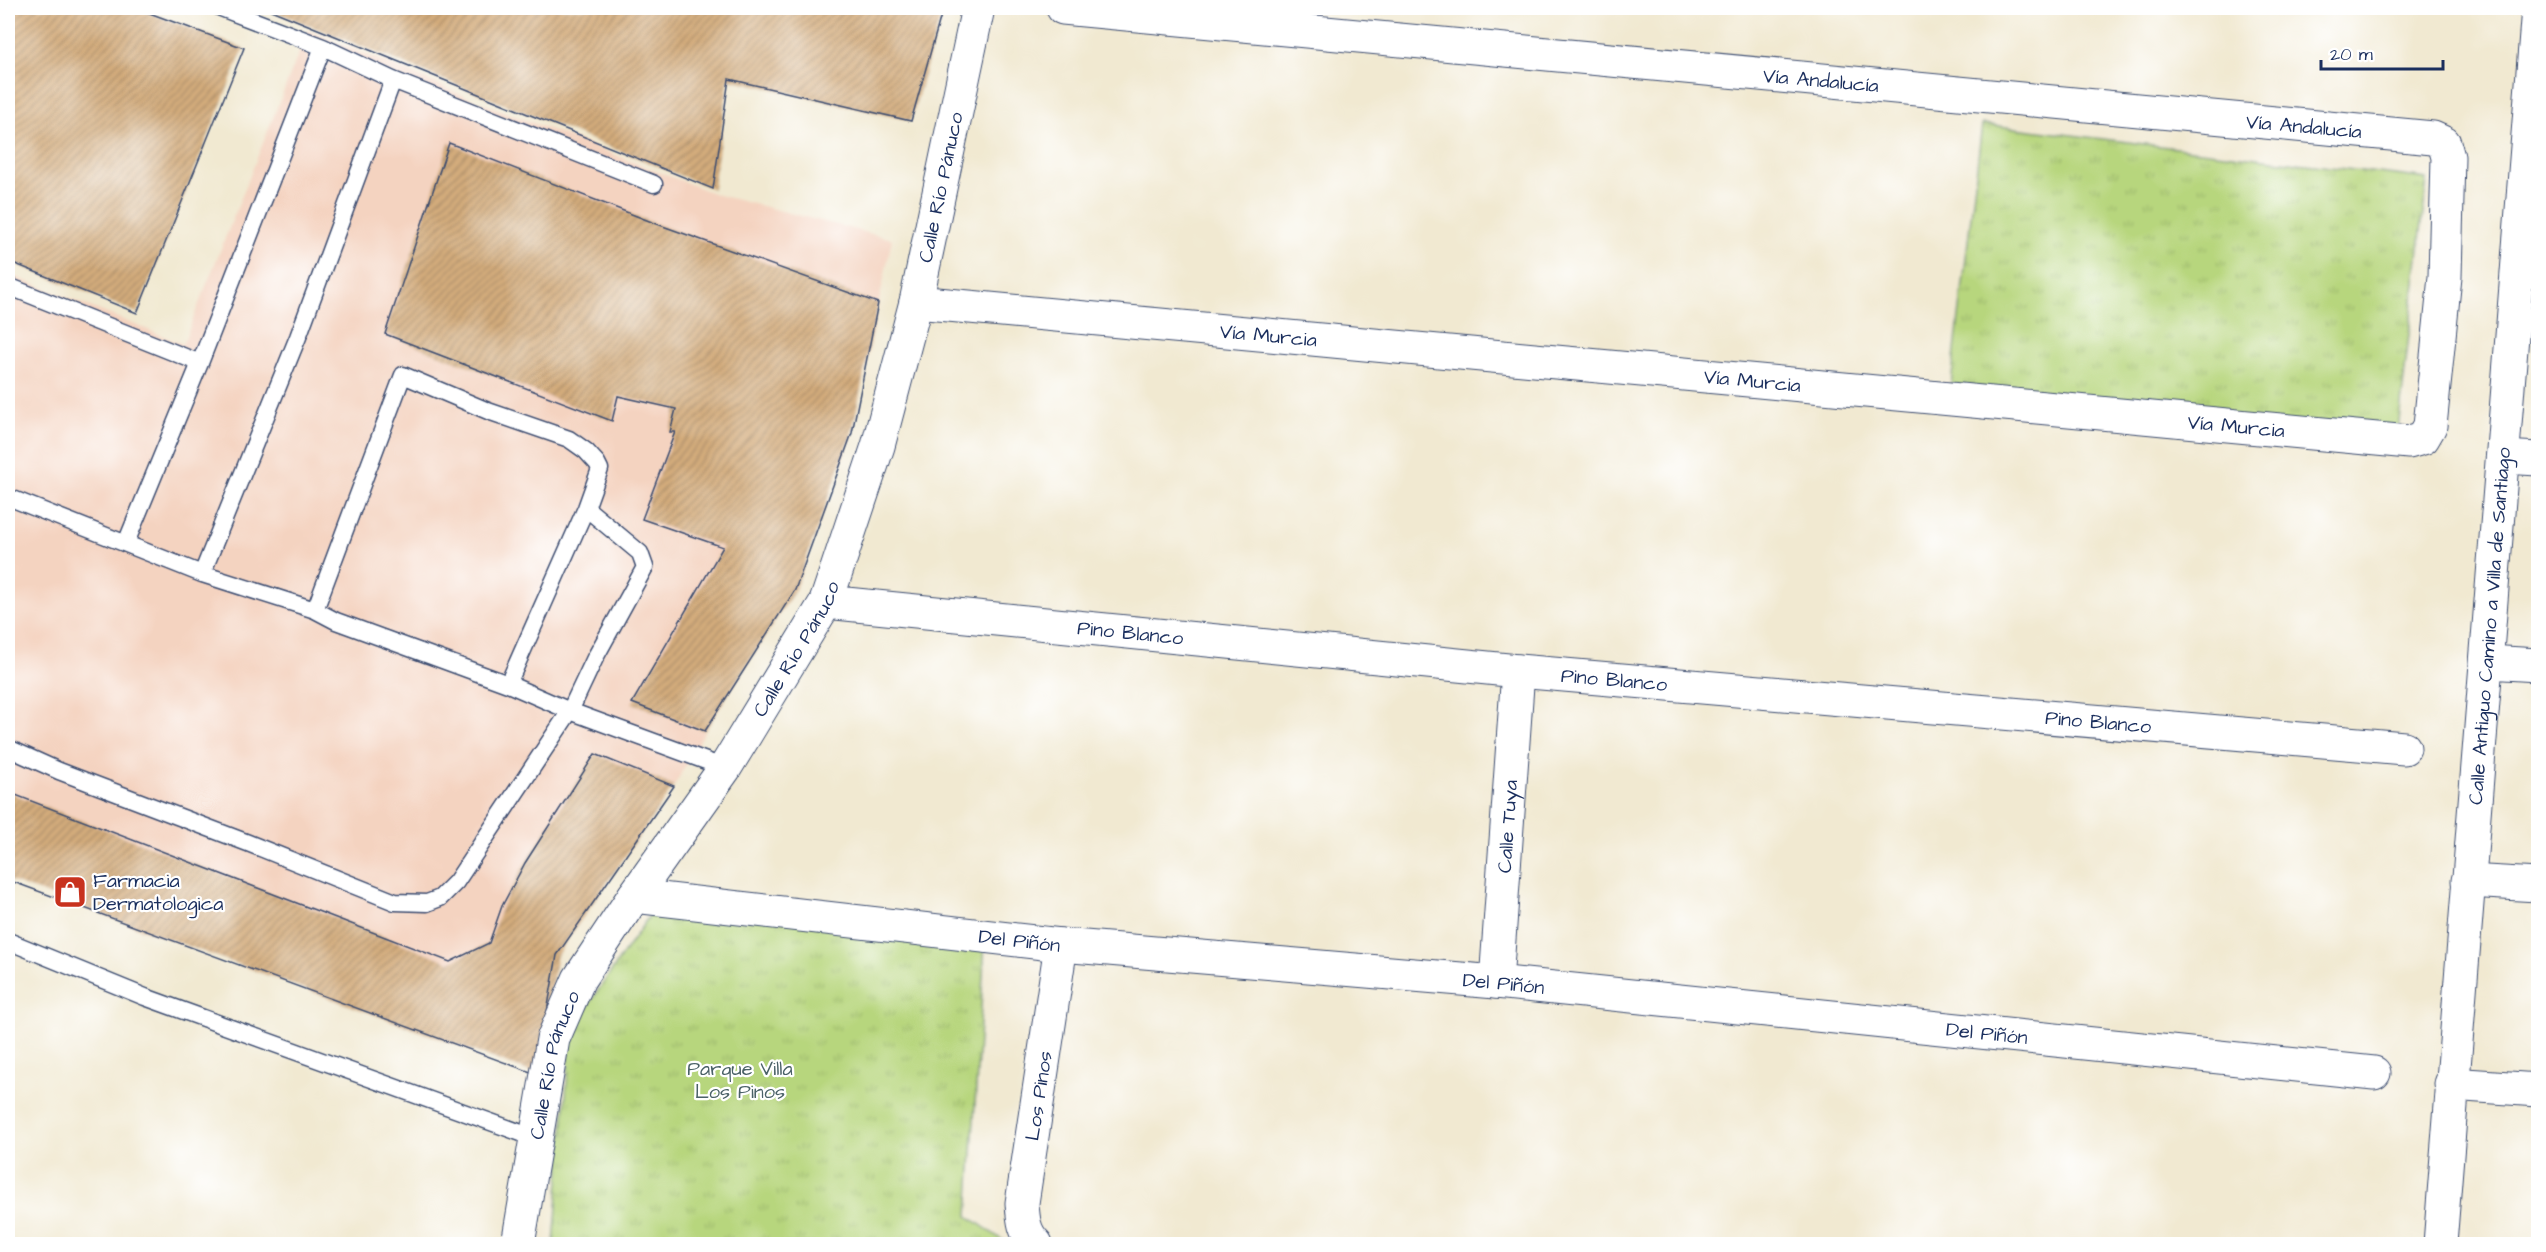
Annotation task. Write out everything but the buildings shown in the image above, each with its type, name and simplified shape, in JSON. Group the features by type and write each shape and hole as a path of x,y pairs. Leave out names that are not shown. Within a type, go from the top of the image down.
{"street":[{"name":"Calle Río Pánuco","path":"518,1245 553,1039 564,1010 579,979 633,896 725,768 826,602 878,446 916,302 978,8"},
{"name":"Vía Andalucía","path":"1063,8 2433,138 2444,144 2448,157 2445,277"},
{"name":"Calle Antiguo Camino a Villa de Santiago","path":"2440,1245 2451,1084 2504,457 2530,245 2538,19"},
{"name":"Vía Murcia","path":"916,302 2409,442 2423,438 2430,426 2445,277"},
{"path":"2504,457 2538,459"},
{"name":"Pino Blanco","path":"826,602 1518,671 2404,748"},
{"path":"2488,663 2538,665"},
{"name":"Calle Tuya","path":"1496,982 1518,671"},
{"path":"2468,881 2538,885"},
{"name":"Del Piñón","path":"633,896 1061,945 1496,982 2374,1073"},
{"name":"Los Pinos","path":"1036,1245 1025,1228 1022,1203 1061,945"},
{"path":"2451,1084 2538,1090"}],"lane":[{"path":"221,8 323,47 393,80 654,184"},
{"path":"126,543 200,363 323,47"},
{"path":"202,574 298,337 393,80"},
{"path":"8,286 200,363"},
{"path":"315,610 403,375 489,411 569,439 586,451 600,469 586,508 508,684"},
{"path":"8,497 202,574 315,610 336,621 508,684 570,711 725,768"},
{"path":"8,748 59,771 394,902 427,903 440,898 456,882 570,711 595,658 645,567 640,553 586,508"},
{"path":"8,941 145,997 536,1138"}],"shaded area":[{"path":"308,30 472,99 718,195 892,239 852,433 795,590 705,731 674,786 557,955 536,1074 8,880 8,274 183,344"}],"green space":[{"path":"1982,124 2427,179 2397,439 1951,384"},
{"name":"Parque Villa Los Pinos","path":"658,903 985,943 968,1216 1008,1244 554,1244 571,1030"}],"place":[{"name":"Farmacia Dermatologica","path":"70,892"}]}
